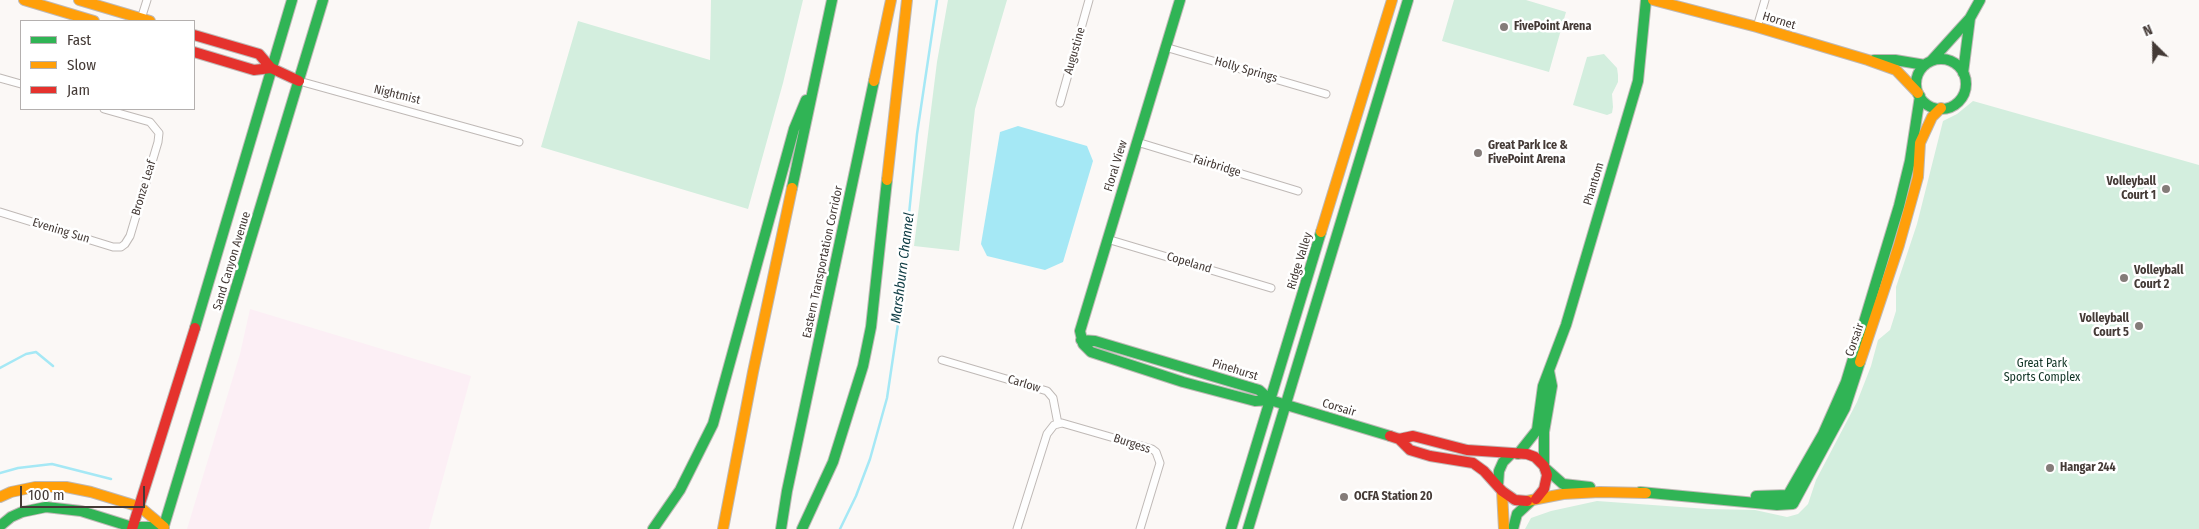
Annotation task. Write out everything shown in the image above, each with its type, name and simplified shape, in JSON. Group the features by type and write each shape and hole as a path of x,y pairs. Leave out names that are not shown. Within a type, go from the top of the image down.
{"main road":[{"path":"24,0 91,20"},
{"path":"79,0 146,20"},
{"name":"Sand Canyon Avenue","path":"132,528 173,402 292,0"},
{"name":"Sand Canyon Avenue","path":"163,528 323,0"},
{"path":"723,529 832,0"},
{"name":"Eastern Transportation Corridor","path":"781,529 787,491 891,0"},
{"path":"802,529 828,474 854,399 871,327 906,0"},
{"name":"Floral View","path":"1081,340 1080,331 1107,238 1180,0"},
{"name":"Ridge Valley","path":"1231,529 1392,0"},
{"path":"1248,529 1408,0"},
{"name":"Phantom","path":"1514,454 1532,438 1537,430 1543,386 1566,325 1638,81 1646,0"},
{"name":"Hornet","path":"1653,0 1757,27 1868,60 1896,70 1919,95"},
{"path":"1970,18 1964,73 1966,87 1960,100 1948,108 1928,104 1919,95 1916,81 1918,75 1970,18 1980,0"},
{"name":"Nightmist","path":"195,34 259,54 271,68 299,81"},
{"name":"Nightmist","path":"195,52 254,70 271,68"},
{"path":"1928,63 1938,59 1953,62 1964,73"},
{"name":"Hornet","path":"1868,60 1928,63"},
{"path":"653,529 680,490 713,424 794,128 818,70"},
{"name":"Corsair","path":"1720,498 1730,495 1788,495 1811,458 1823,434 1846,382 1875,290 1910,161 1919,95"},
{"name":"Corsair","path":"1533,500 1563,494 1646,493 1720,498 1730,501 1793,504 1798,498 1845,408 1899,245 1918,177 1920,144 1924,129 1941,108"},
{"name":"Pinehurst","path":"1081,340 1091,352 1183,382 1255,400 1270,400"},
{"name":"Phantom","path":"1545,467 1544,432 1552,386 1549,370"},
{"name":"Corsair","path":"1270,400 1399,439 1410,450 1430,456 1473,463 1484,470 1500,488"},
{"name":"Corsair","path":"1399,439 1413,436 1467,450 1514,454"},
{"path":"1504,529 1499,471 1503,462 1514,454 1535,457 1545,467 1547,482 1533,500 1517,514 1513,529"},
{"name":"Corsair","path":"1545,467 1563,484 1577,487 1609,487 1646,493"},
{"path":"0,496 35,487 66,487 91,492 140,507 163,528"},
{"path":"1500,488 1515,500 1533,500"},
{"path":"0,526 22,512 46,507 82,511 132,528 163,528"}],"street":[{"path":"146,20 147,0"},
{"name":"Augustine","path":"1060,102 1089,0"},
{"path":"1757,27 1765,0"},
{"name":"Holly Springs","path":"1165,47 1326,94"},
{"path":"0,78 20,84"},
{"name":"Nightmist","path":"299,81 519,142"},
{"name":"Bronze Leaf","path":"108,110 150,122 157,128 158,142 130,236 123,246"},
{"name":"Fairbridge","path":"1136,142 1298,191"},
{"name":"Evening Sun","path":"0,212 110,246 123,246"},
{"name":"Copeland","path":"1107,238 1271,288"},
{"name":"Carlow","path":"942,360 1047,391 1053,398 1058,424"},
{"name":"Burgess","path":"1058,424 1066,423 1156,452 1160,463 1140,529"},
{"path":"1017,529 1047,434 1049,430 1058,424"}],"shaded area":[{"path":"250,309 471,376 429,529 187,529 240,354"}],"green space":[{"path":"711,0 803,0 783,83 748,209 541,147 578,21 710,60"},
{"path":"948,0 1007,0 975,109 959,251 914,246 937,62"},
{"name":"FivePoint Arena","path":"1454,0 1526,0 1566,12 1549,72 1442,41"},
{"path":"1604,54 1617,68 1618,75 1618,82 1612,94 1612,113 1607,115 1573,105 1587,57"},
{"name":"Great Park Sports Complex","path":"1973,101 2199,165 2199,529 1525,529 1531,518 1551,511 1597,501 1708,509 1755,510 1787,517 1798,514 1808,504 1816,480 1857,402 1871,366 1878,340 1890,330 1896,311 1896,287 1917,224 1943,121 1957,114"}],"water":[{"path":"1018,126 1087,146 1093,161 1063,262 1045,270 987,256 981,244 1000,132"}],"waterway":[{"name":"Marshburn Channel","path":"840,529 856,496 870,459 887,398 898,324 917,134 937,0"},
{"path":"0,368 26,354 36,352 53,366"},
{"path":"0,473 18,468 52,464 111,479"}],"traffic: fast":[{"path":"195,328 292,0"},
{"path":"163,529 323,0"},
{"path":"792,188 832,0"},
{"path":"1180,0 1080,331 1083,344 1091,352 1183,382 1255,401 1270,400 1390,436"},
{"path":"1248,529 1408,0"},
{"path":"1518,454 1537,430 1543,386 1566,325 1638,81 1646,0"},
{"path":"1931,61 1970,18 1980,0"},
{"path":"1963,73 1970,18"},
{"path":"1941,59 1950,61 1961,70 1966,84 1964,93 1955,104 1941,109 1932,107 1921,98 1916,84 1918,75 1927,64 1941,59"},
{"path":"1874,60 1895,60 1925,65"},
{"path":"781,529 787,491 874,81"},
{"path":"1756,496 1788,495 1823,434 1846,382 1899,206 1910,161 1920,96"},
{"path":"653,529 680,490 713,424 794,129 806,100"},
{"path":"802,529 833,462 863,366 871,327 887,180"},
{"path":"1231,529 1321,232"},
{"path":"1081,340 1095,341 1259,390 1270,400"},
{"path":"1640,492 1777,505 1793,504 1845,408 1860,362"},
{"path":"1544,466 1544,432 1552,386 1549,371"},
{"path":"1498,485 1499,471 1503,462 1511,454"},
{"path":"1545,468 1563,484 1590,487"},
{"path":"1513,529 1517,514 1531,501"},
{"path":"0,526 11,517 22,512 46,507 81,511 132,527 164,527"}],"traffic: slow":[{"path":"24,0 91,20"},
{"path":"79,0 147,20"},
{"path":"874,81 891,0"},
{"path":"887,180 907,0"},
{"path":"1321,232 1392,0"},
{"path":"1653,0 1757,27 1868,60 1896,70 1918,93"},
{"path":"1860,362 1899,245 1918,177 1920,143 1932,117 1941,108"},
{"path":"723,529 753,372 792,188"},
{"path":"0,497 11,492 35,487 66,487 91,492 140,507 164,527"},
{"path":"1502,491 1504,529"},
{"path":"1527,501 1563,494 1600,492 1646,493"}],"traffic: jam":[{"path":"195,35 259,54 271,68 299,81"},
{"path":"195,52 254,70 271,68"},
{"path":"132,529 195,328"},
{"path":"1390,436 1399,439 1410,450 1430,456 1473,463 1484,471 1502,491 1515,500 1527,501"},
{"path":"1399,439 1413,436 1467,450 1527,454 1535,457 1544,466 1547,475 1544,489 1536,499"}],"place":[{"name":"FivePoint Arena","path":"1504,27"},
{"name":"Great Park Ice & FivePoint Arena","path":"1478,153"},
{"name":"Volleyball Court 1","path":"2166,189"},
{"name":"Volleyball Court 2","path":"2124,278"},
{"name":"Volleyball Court 5","path":"2139,326"},
{"name":"Hangar 244","path":"2050,468"},
{"name":"OCFA Station 20","path":"1344,497"}]}
